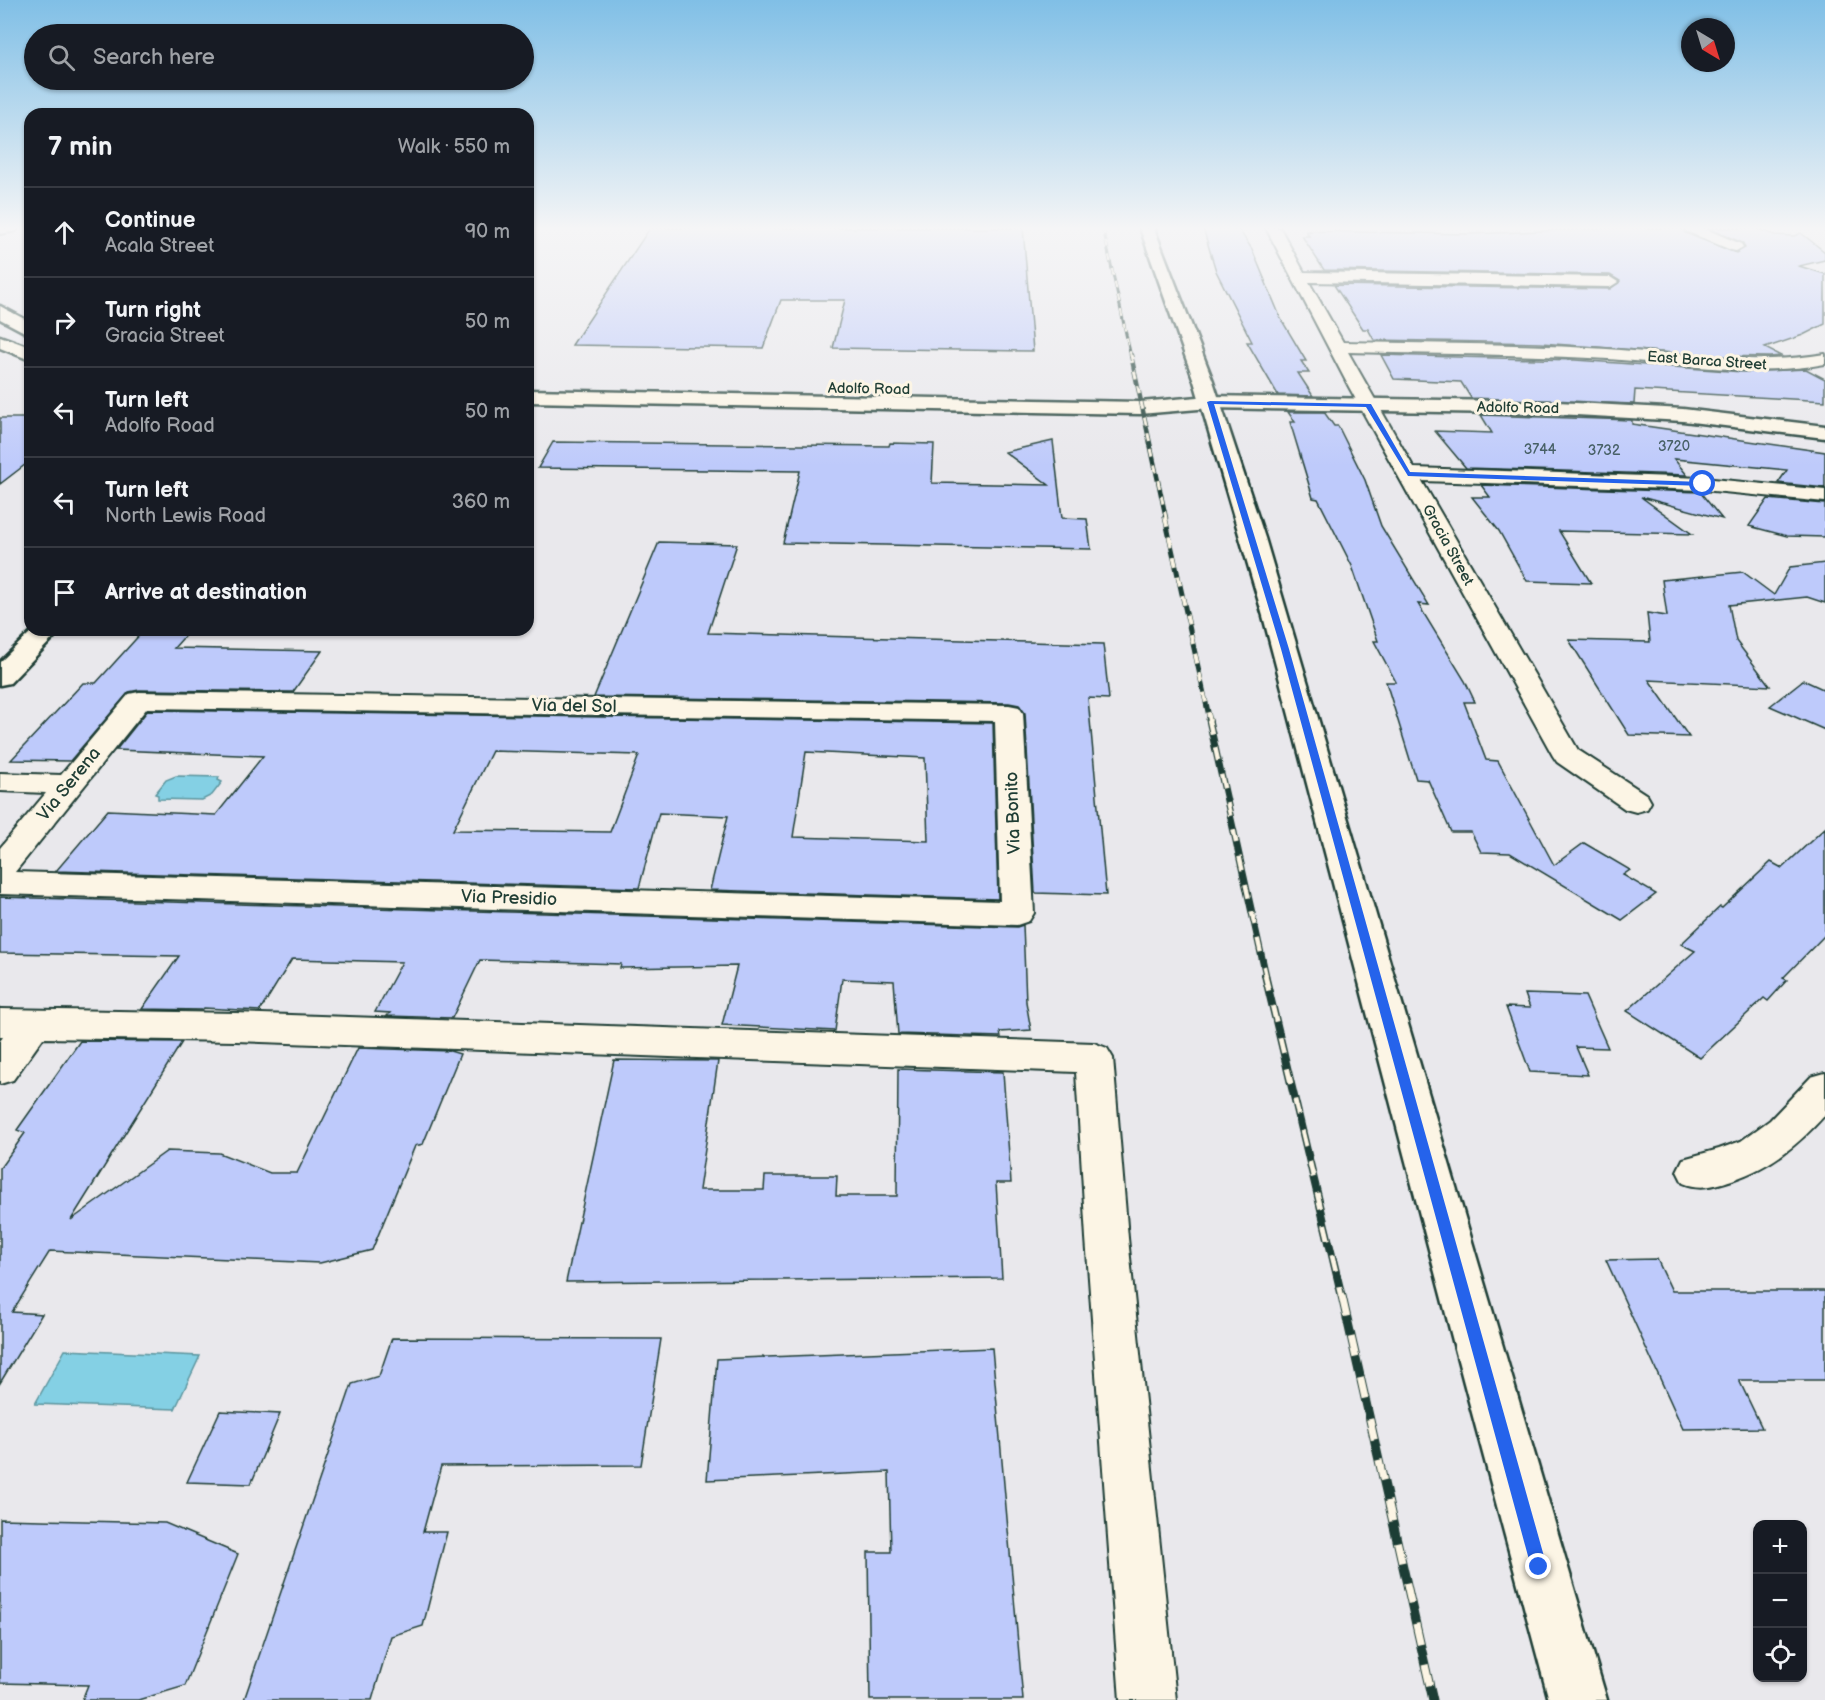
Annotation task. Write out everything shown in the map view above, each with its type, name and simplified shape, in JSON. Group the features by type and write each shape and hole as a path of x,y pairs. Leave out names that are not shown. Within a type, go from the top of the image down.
{"main road":[{"path":"1178,307 1210,402 1285,649 1578,1700"},
{"path":"0,311 24,326"},
{"path":"0,341 24,351"},
{"name":"Adolfo Road","path":"534,383 1137,394 1210,402 1618,410 1732,419 1825,432"},
{"name":"Adolfo Road","path":"534,396 1140,408 1210,402"},
{"path":"0,677 42,636"}],"street":[{"name":"Gracia Street","path":"1316,307 1368,405 1567,756 1636,802"},
{"name":"East Barca Street","path":"1336,347 1604,354 1750,365 1785,365 1825,359"},
{"path":"1408,474 1703,484 1825,496"},
{"name":"Via del Sol","path":"139,700 1009,713"},
{"name":"Via Serena","path":"0,869 139,700"},
{"name":"Via Bonito","path":"1009,713 1017,913"},
{"path":"0,782 61,795"},
{"path":"0,803 61,795"},
{"name":"Via Presidio","path":"0,883 1017,913"},
{"path":"0,1069 17,1023 236,1027 1094,1058 1107,1238 1148,1700"},
{"path":"1698,1172 1723,1168 1766,1147 1790,1128 1825,1088"}],"water":[{"path":"176,776 219,777 218,780 222,782 212,795 202,800 158,799 158,795 155,794 166,780"},
{"path":"65,1350 200,1356 175,1409 35,1404"}],"building":[{"path":"597,307 778,307 763,348 572,345"},
{"path":"843,307 1029,307 1033,351 833,348"},
{"path":"1234,307 1276,307 1306,361 1301,361 1309,373 1298,373 1313,396 1278,395 1247,342 1252,342"},
{"path":"1349,307 1825,307 1825,324 1803,335 1765,348 1781,356 1770,357 1716,356 1541,343 1374,340 1368,329 1363,329"},
{"path":"1381,355 1575,360 1743,372 1806,369 1825,379 1825,401 1635,390 1634,404 1471,398 1461,382 1394,379"},
{"path":"1288,412 1324,412 1334,426 1338,426 1365,480 1381,526 1429,605 1418,604 1465,681 1475,702 1464,702 1486,760 1498,761 1554,865 1584,843 1630,870 1623,875 1656,894 1622,920 1510,853 1481,852 1471,832 1451,832 1428,780 1416,779 1386,682 1396,682 1374,641 1378,641 1352,566 1318,499 1313,498 1290,422 1295,422"},
{"path":"1481,415 1632,420 1632,424 1825,452 1825,488 1778,483 1787,470 1674,459 1687,475 1466,468 1435,431 1492,433"},
{"path":"0,418 24,418 24,466 0,484"},
{"path":"1053,441 1062,518 1087,519 1091,549 783,543 800,471 538,468 553,442 889,446 890,443 934,444 932,483 1049,485 1005,452"},
{"path":"1481,485 1700,492 1722,519 1641,497 1692,534 1559,531 1591,583 1527,581 1499,531 1472,497 1490,497"},
{"path":"1768,499 1825,504 1825,537 1787,536 1749,526"},
{"path":"659,542 737,544 708,633 1103,644 1109,699 1088,698 1106,895 1035,893 1025,713 1019,705 1009,703 594,697"},
{"path":"1825,563 1825,603 1807,597 1729,605 1736,641 1770,686 1649,680 1689,737 1629,735 1569,640 1650,642 1647,613 1667,616 1662,580 1743,572 1774,595 1790,567"},
{"path":"139,636 185,636 174,648 322,651 293,692 139,690 129,692 70,761 11,760 83,683 96,683"},
{"path":"1803,680 1825,690 1825,730 1770,706"},
{"path":"148,710 993,723 998,899 710,890 728,816 659,813 639,888 56,871 108,810 216,815 263,756 116,750","holes":["492,751 639,755 610,832 453,830","806,752 925,758 928,841 793,837"]},
{"path":"1825,828 1825,935 1783,978 1787,980 1768,1001 1764,998 1700,1058 1627,1011 1695,951 1681,944 1720,907 1722,908 1771,862 1782,868"},
{"path":"0,897 1017,927 1023,925 1026,1002 1031,1030 1000,1032 1001,1037 898,1034 894,981 842,979 835,1031 722,1025 737,966 620,968 621,964 480,960 452,1018 387,1016 390,1013 375,1012 402,962 292,959 260,1011 204,1008 202,1010 142,1009 179,956 0,953"},
{"path":"1525,994 1585,996 1608,1048 1576,1047 1588,1075 1530,1072 1506,1007 1530,1008"},
{"path":"80,1041 182,1042 71,1220 167,1151 219,1153 270,1173 297,1173 358,1048 450,1051 460,1054 423,1144 415,1146 372,1250 320,1263 50,1251 12,1312 42,1314 0,1383 0,1168 25,1133 17,1130"},
{"path":"614,1060 718,1061 699,1190 764,1190 765,1176 837,1176 836,1196 897,1196 898,1069 1003,1072 1011,1183 996,1183 1002,1278 566,1282"},
{"path":"1657,1259 1672,1291 1825,1291 1825,1380 1739,1380 1762,1428 1683,1429 1606,1260"},
{"path":"392,1338 661,1339 641,1465 441,1466 423,1532 447,1532 423,1626 391,1636 372,1700 244,1700 352,1384 379,1376"},
{"path":"992,1348 1023,1700 870,1700 868,1552 891,1552 889,1472 707,1480 717,1359"},
{"path":"220,1411 280,1414 251,1484 187,1482"},
{"path":"0,1519 165,1523 238,1554 185,1686 138,1700 82,1700 88,1685 0,1683"}],"railway":[{"path":"1120,307 1131,357"},
{"path":"1131,355 1166,518"},
{"path":"1165,517 1210,721"},
{"path":"1209,720 1266,976"},
{"path":"1265,975 1342,1297"},
{"path":"1342,1296 1433,1700"}],"route":[{"path":"1539,1567 1285,649 1210,402 1368,405 1408,474 1703,484"}]}
